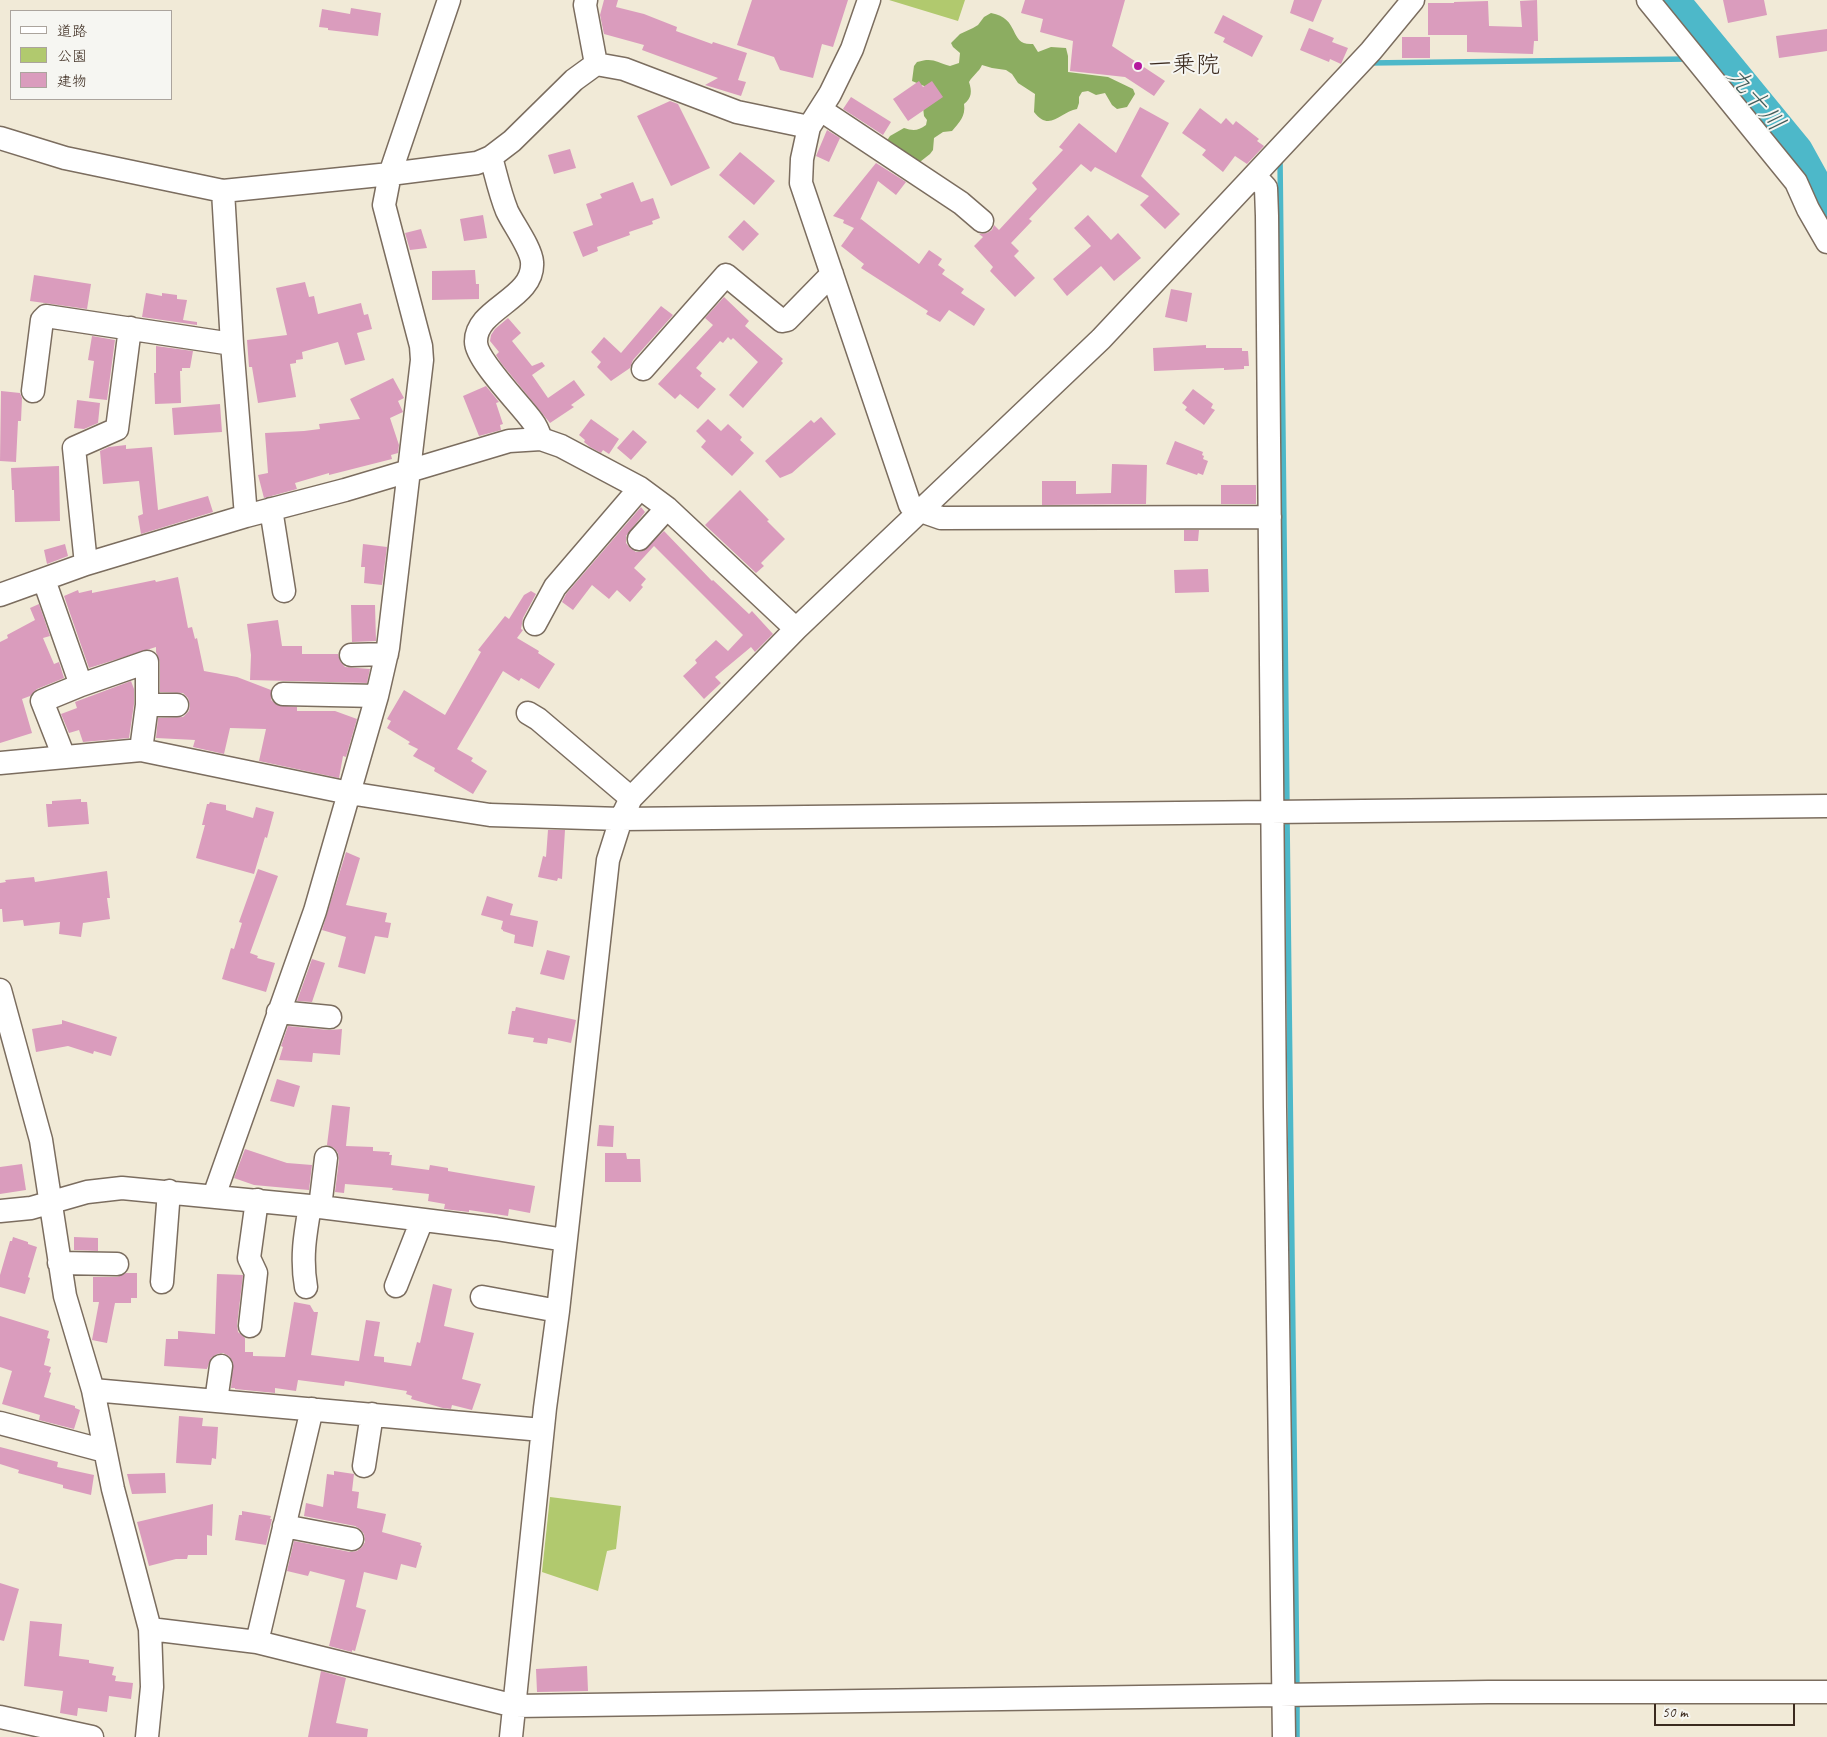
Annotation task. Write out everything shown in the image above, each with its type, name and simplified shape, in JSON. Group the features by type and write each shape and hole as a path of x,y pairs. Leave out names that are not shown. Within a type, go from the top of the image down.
{"street":[{"path":"214,1196 314,911 377,696 387,654 422,360 421,346 384,205 390,174 446,0"},
{"path":"586,0 596,64"},
{"path":"869,0 852,49 815,119 802,160 801,183 910,504 921,511 941,518 1270,517"},
{"path":"511,1737 542,1430 558,1312 608,860 621,818 631,798 796,629 1101,340 1371,50 1414,0"},
{"path":"1648,0 1796,182 1808,209 1827,242"},
{"path":"0,138 65,158 224,191 390,174 477,163 491,156 512,141 574,80 596,64 624,69 737,112 815,119 961,203 982,221"},
{"path":"491,156 500,192 532,260 532,272 519,292 485,320 477,334 477,349 484,361 535,423 541,439"},
{"path":"1255,176 1266,188 1267,216 1272,812 1284,1737"},
{"path":"224,191 232,344 246,516"},
{"path":"643,369 726,275 782,321 787,320 832,274"},
{"path":"33,391 42,320 46,316 232,344"},
{"path":"86,564 74,448 117,429 130,328"},
{"path":"0,596 86,564 246,516 410,471 509,441 541,439 561,446 640,488 667,508 796,629"},
{"path":"535,624 555,587 640,488"},
{"path":"639,539 667,508"},
{"path":"271,509 284,591"},
{"path":"44,580 81,685"},
{"path":"351,654 387,654"},
{"path":"64,757 42,700 146,662 147,705 141,750"},
{"path":"283,694 377,696"},
{"path":"147,705 177,705"},
{"path":"528,713 538,719 631,798"},
{"path":"0,763 141,750 349,793 490,815 621,818 1827,806"},
{"path":"0,990 40,1140 65,1296 93,1390 105,1451 150,1630 152,1687 148,1737"},
{"path":"278,1012 330,1017"},
{"path":"306,1287 303,1268 303,1246 326,1158"},
{"path":"0,1211 31,1208 87,1192 122,1188 315,1206 496,1229 565,1240"},
{"path":"162,1282 169,1191"},
{"path":"250,1326 256,1273 249,1258 257,1200"},
{"path":"396,1286 422,1220"},
{"path":"59,1263 117,1264"},
{"path":"482,1297 558,1312"},
{"path":"216,1400 221,1366"},
{"path":"93,1390 542,1430"},
{"path":"257,1642 312,1409"},
{"path":"364,1466 372,1414"},
{"path":"0,1423 105,1451"},
{"path":"284,1526 352,1539"},
{"path":"150,1630 257,1642 515,1706 1488,1692 1827,1692"},
{"path":"0,1717 84,1736"}],"green space":[{"path":"889,0 965,0 958,21"},
{"path":"991,13 1007,20 1020,41 1033,44 1038,52 1051,47 1066,48 1068,72 1108,77 1133,89 1135,94 1127,107 1117,109 1112,105 1105,93 1096,95 1088,91 1082,92 1077,109 1056,119 1045,121 1034,112 1035,94 1018,83 1012,74 1006,70 982,65 969,82 971,94 964,104 963,116 952,131 943,132 934,138 933,150 916,165 886,142 890,136 904,128 915,130 926,125 927,120 924,116 923,107 929,88 912,81 914,66 917,62 927,60 950,66 959,63 960,53 951,43 960,34 978,25 984,17"},
{"path":"550,1497 621,1506 616,1549 607,1551 598,1591 542,1572"}],"building":[{"path":"604,0 618,0 616,7 644,14 677,27 676,31 712,44 713,42 747,53 738,80 746,82 741,96 705,85 718,78 642,50 644,45 604,34 600,15"},
{"path":"752,0 848,0 833,47 822,44 813,78 780,70 774,57 737,45"},
{"path":"1025,0 1125,0 1112,46 1165,81 1154,96 1125,77 1070,71 1073,41 1040,32 1043,19 1021,13"},
{"path":"1294,0 1322,0 1313,22 1290,13"},
{"path":"1537,0 1538,41 1534,41 1533,54 1467,52 1467,35 1428,35 1428,3 1488,1 1489,26 1522,27 1520,1"},
{"path":"1723,0 1764,0 1767,15 1728,23"},
{"path":"351,8 381,13 378,36 328,30 328,28 319,27 322,9 350,14"},
{"path":"1223,15 1263,36 1252,57 1223,42 1225,38 1214,33"},
{"path":"1309,28 1334,38 1332,42 1348,48 1341,64 1330,59 1329,62 1300,50"},
{"path":"1827,29 1827,51 1779,58 1776,36"},
{"path":"1402,37 1430,37 1430,58 1402,58"},
{"path":"919,81 923,87 932,81 943,97 908,121 893,99"},
{"path":"851,97 891,122 883,135 843,109"},
{"path":"670,101 678,104 710,168 671,186 637,116"},
{"path":"1140,107 1169,123 1141,176 1180,214 1165,229 1140,205 1149,196 1095,167 1091,172 1081,164 1029,219 1032,221 1011,243 1019,251 1014,256 1035,278 1015,297 990,271 993,267 974,246 983,237 979,234 992,230 994,225 999,230 1037,189 1032,183 1063,150 1059,147 1079,123 1116,153"},
{"path":"1200,108 1221,124 1226,118 1233,125 1236,121 1259,139 1257,141 1264,146 1247,164 1235,156 1223,172 1202,155 1206,150 1182,133"},
{"path":"827,130 840,138 829,162 816,156"},
{"path":"570,149 576,168 554,174 548,155"},
{"path":"740,152 775,181 754,205 719,175"},
{"path":"876,163 906,182 896,195 878,181 860,220 919,264 929,250 942,259 938,265 945,270 942,274 964,289 961,293 985,309 974,326 949,310 940,322 926,314 928,311 861,268 864,264 841,246 854,228 843,223 844,220 833,216"},
{"path":"633,182 641,202 653,198 660,218 652,221 653,224 629,232 630,235 597,247 598,251 583,257 573,232 593,225 586,204 602,198 600,194"},
{"path":"483,215 487,238 464,241 460,219"},
{"path":"1088,215 1111,240 1118,233 1141,258 1114,281 1101,266 1067,296 1053,279 1091,246 1074,228"},
{"path":"744,220 759,234 743,251 728,237"},
{"path":"421,229 427,248 410,250 405,233"},
{"path":"475,270 476,284 479,284 479,299 432,300 432,271"},
{"path":"34,275 91,284 87,309 30,301"},
{"path":"305,282 309,297 314,296 318,314 361,303 364,315 368,314 372,329 357,333 365,360 345,365 338,342 302,352 303,359 296,360 296,363 290,364 296,397 258,403 252,367 249,367 247,340 287,335 276,288"},
{"path":"1171,289 1192,293 1187,322 1165,317"},
{"path":"146,293 162,296 162,293 177,295 177,299 187,300 183,320 197,322 197,325 142,317"},
{"path":"724,297 749,321 745,326 783,359 781,361 783,363 743,408 729,395 758,362 733,338 731,340 728,337 723,343 720,341 696,368 702,373 700,376 716,389 698,409 680,394 675,399 658,384 713,325 705,318"},
{"path":"661,306 673,315 633,360 630,368 611,381 597,367 601,362 591,352 604,337 621,353"},
{"path":"508,318 521,333 512,341 532,366 542,362 545,366 532,375 548,398 574,380 585,395 571,405 574,407 550,423 501,363 496,355 499,352 490,341 495,329"},
{"path":"92,336 115,340 107,400 89,398 94,361 88,360"},
{"path":"1206,345 1206,348 1242,348 1242,351 1248,351 1249,366 1244,366 1244,369 1154,371 1153,348"},
{"path":"156,346 193,351 190,368 182,368 182,371 180,371 181,403 155,404 154,373 156,373"},
{"path":"393,378 404,398 398,401 403,412 390,418 399,445 398,453 391,455 392,459 329,475 329,473 295,483 297,489 264,498 258,475 268,473 265,433 320,429 319,424 360,419 350,399"},
{"path":"486,386 499,402 496,403 503,424 500,425 501,430 479,436 463,396"},
{"path":"1193,389 1213,404 1211,408 1215,410 1204,425 1185,410 1187,407 1182,403"},
{"path":"1,391 20,393 22,398 21,421 18,421 16,462 0,461"},
{"path":"77,400 100,403 98,423 84,429 74,428"},
{"path":"220,404 222,432 174,435 172,408"},
{"path":"821,417 836,434 792,473 780,478 765,461 811,420 814,423"},
{"path":"591,419 619,439 609,454 603,450 601,453 590,447 579,435"},
{"path":"708,419 721,431 728,424 742,437 740,440 754,453 732,476 701,447 706,441 696,431"},
{"path":"633,430 647,442 631,460 617,448"},
{"path":"1175,441 1203,452 1203,459 1208,461 1203,475 1198,473 1197,475 1166,464"},
{"path":"126,445 126,449 152,447 158,510 208,496 213,512 141,534 138,516 143,514 139,481 103,484 100,451 109,447"},
{"path":"1112,464 1147,465 1146,504 1042,505 1042,481 1076,481 1076,494 1111,493"},
{"path":"59,466 60,521 15,522 11,468"},
{"path":"1221,485 1256,485 1256,504 1221,504"},
{"path":"740,490 785,539 761,563 764,566 756,573 705,525"},
{"path":"641,507 645,512 626,536 626,543 630,548 636,552 643,551 664,531 712,581 749,614 752,611 773,634 755,652 751,647 715,677 721,683 704,699 683,676 697,663 695,660 716,640 728,651 743,635 654,546 634,568 646,579 641,585 643,587 630,602 617,590 609,599 592,585 573,610 562,602 566,594"},
{"path":"1184,530 1199,530 1198,541 1184,541"},
{"path":"65,544 68,556 47,564 44,550"},
{"path":"363,544 387,547 382,585 364,583 365,567 361,567"},
{"path":"1208,569 1209,592 1175,593 1174,570"},
{"path":"178,577 188,628 192,627 195,639 197,638 204,671 237,677 271,690 271,700 277,705 297,707 297,711 335,711 357,719 346,757 343,756 339,778 259,761 266,729 230,728 224,754 193,747 195,740 156,738 158,718 183,717 189,711 190,705 188,698 183,693 160,692 160,662 156,647 89,668 64,596 78,590 79,593 92,590 92,593"},
{"path":"531,591 536,594 523,618 521,629 523,630 517,638 539,651 538,653 555,664 539,689 521,678 519,681 503,671 457,749 473,758 471,761 487,771 473,794 434,771 435,768 413,756 418,749 387,728 391,721 387,719 404,690 445,715 481,652 478,650 505,616 509,619 524,595"},
{"path":"39,604 50,636 43,638 54,664 59,662 64,678 37,689 30,696 22,699 32,733 0,743 0,642 8,638 7,635 35,620 30,608"},
{"path":"351,605 375,605 376,641 352,642"},
{"path":"278,620 282,646 302,646 302,654 338,654 340,661 345,667 370,669 367,683 250,680 251,655 247,624"},
{"path":"131,681 134,689 134,704 129,738 83,742 79,730 69,733 61,714 77,708 75,702"},
{"path":"81,799 81,802 87,802 89,824 48,827 46,804 52,804 52,801"},
{"path":"210,802 226,805 226,810 253,818 256,807 274,812 254,874 196,858 205,825 202,825 207,804"},
{"path":"548,830 565,830 562,879 558,878 557,881 538,877 543,856 546,857"},
{"path":"346,852 360,858 346,905 387,913 385,922 391,923 388,938 375,936 365,974 338,967 346,937 322,930"},
{"path":"258,869 278,876 250,953 258,956 257,958 275,963 266,992 222,979 231,948 234,949 242,923 239,922"},
{"path":"107,871 110,898 107,898 110,919 83,923 81,937 59,934 60,922 24,926 23,920 3,922 2,909 0,909 0,883 6,882 5,880 34,877 35,882"},
{"path":"487,896 513,904 510,915 538,921 533,947 514,943 515,935 501,929 503,921 481,915"},
{"path":"547,950 570,956 564,980 540,974"},
{"path":"312,959 325,963 312,1002 297,1001"},
{"path":"516,1007 576,1020 571,1043 548,1038 547,1044 533,1042 534,1038 508,1034 512,1011 515,1011"},
{"path":"62,1020 117,1037 111,1056 94,1051 93,1054 68,1046 36,1052 32,1029 62,1024"},
{"path":"288,1026 329,1030 342,1029 340,1055 313,1053 312,1062 279,1060 283,1047 281,1046"},
{"path":"277,1079 300,1086 294,1107 270,1101"},
{"path":"332,1105 350,1107 346,1146 373,1147 373,1151 390,1152 389,1155 392,1155 391,1165 429,1170 430,1165 448,1168 448,1171 535,1186 530,1213 509,1209 508,1216 469,1210 469,1212 444,1209 445,1204 428,1201 429,1194 392,1190 393,1188 345,1184 344,1193 335,1192 339,1160 338,1153 334,1148 327,1145"},
{"path":"599,1125 614,1126 613,1147 597,1146"},
{"path":"245,1149 287,1163 312,1165 309,1190 254,1185 234,1178"},
{"path":"605,1153 626,1153 627,1159 640,1159 641,1182 605,1182"},
{"path":"22,1164 26,1190 0,1194 0,1167"},
{"path":"13,1237 37,1247 25,1294 0,1287 0,1275 10,1241 12,1241"},
{"path":"74,1237 98,1238 98,1251 74,1250"},
{"path":"126,1273 137,1273 137,1298 131,1298 131,1303 115,1303 107,1343 92,1340 99,1302 93,1302 93,1277 117,1277"},
{"path":"217,1274 243,1275 237,1325 238,1332 245,1338 245,1352 253,1352 253,1356 285,1357 294,1302 310,1305 314,1312 318,1312 311,1355 359,1361 366,1320 380,1322 374,1356 384,1357 384,1362 411,1366 417,1342 420,1343 433,1284 452,1289 444,1326 474,1333 462,1379 481,1384 472,1410 452,1405 451,1409 443,1408 411,1399 412,1396 406,1394 407,1391 345,1381 344,1386 298,1380 296,1391 275,1388 275,1393 235,1389 231,1388 233,1362 229,1356 223,1353 211,1358 207,1369 164,1366 166,1339 178,1339 178,1331 215,1334"},
{"path":"0,1316 49,1331 47,1338 50,1339 44,1365 51,1367 49,1372 51,1373 44,1397 75,1406 75,1408 80,1410 74,1429 39,1420 40,1415 2,1404 12,1371 0,1367"},
{"path":"179,1416 203,1418 202,1426 218,1427 216,1459 212,1458 211,1465 176,1463"},
{"path":"0,1447 58,1462 57,1467 94,1475 91,1495 18,1473 19,1470 0,1464"},
{"path":"334,1471 354,1474 352,1491 359,1492 357,1508 386,1514 382,1532 421,1543 420,1545 422,1546 416,1568 401,1564 397,1580 364,1572 356,1607 366,1610 355,1651 352,1650 352,1652 329,1646 345,1580 310,1571 308,1576 287,1571 294,1541 350,1552 357,1551 365,1542 364,1534 355,1526 304,1516 306,1503 323,1507 327,1474 334,1475"},
{"path":"165,1473 166,1493 132,1494 127,1474"},
{"path":"213,1504 212,1536 207,1535 207,1555 188,1555 187,1559 176,1559 149,1566 137,1522"},
{"path":"242,1511 271,1516 266,1545 235,1540 239,1515 242,1515"},
{"path":"0,1583 19,1589 4,1641 0,1640"},
{"path":"30,1621 62,1624 59,1656 89,1660 89,1663 114,1667 112,1675 116,1676 115,1681 133,1683 131,1699 109,1696 107,1712 78,1708 77,1716 60,1713 63,1691 24,1686"},
{"path":"587,1666 588,1691 537,1692 536,1669"},
{"path":"321,1671 346,1678 336,1723 368,1729 367,1737 308,1737"}],"waterway":[{"name":"九十川","path":"1672,0 1796,151 1827,207"},
{"path":"1703,59 1720,58"},
{"path":"1368,63 1689,59"},
{"path":"1280,157 1287,807"},
{"path":"1287,817 1297,1690"},
{"path":"1297,1699 1297,1737"}],"place":[{"name":"一乗院","path":"1138,66"}]}
